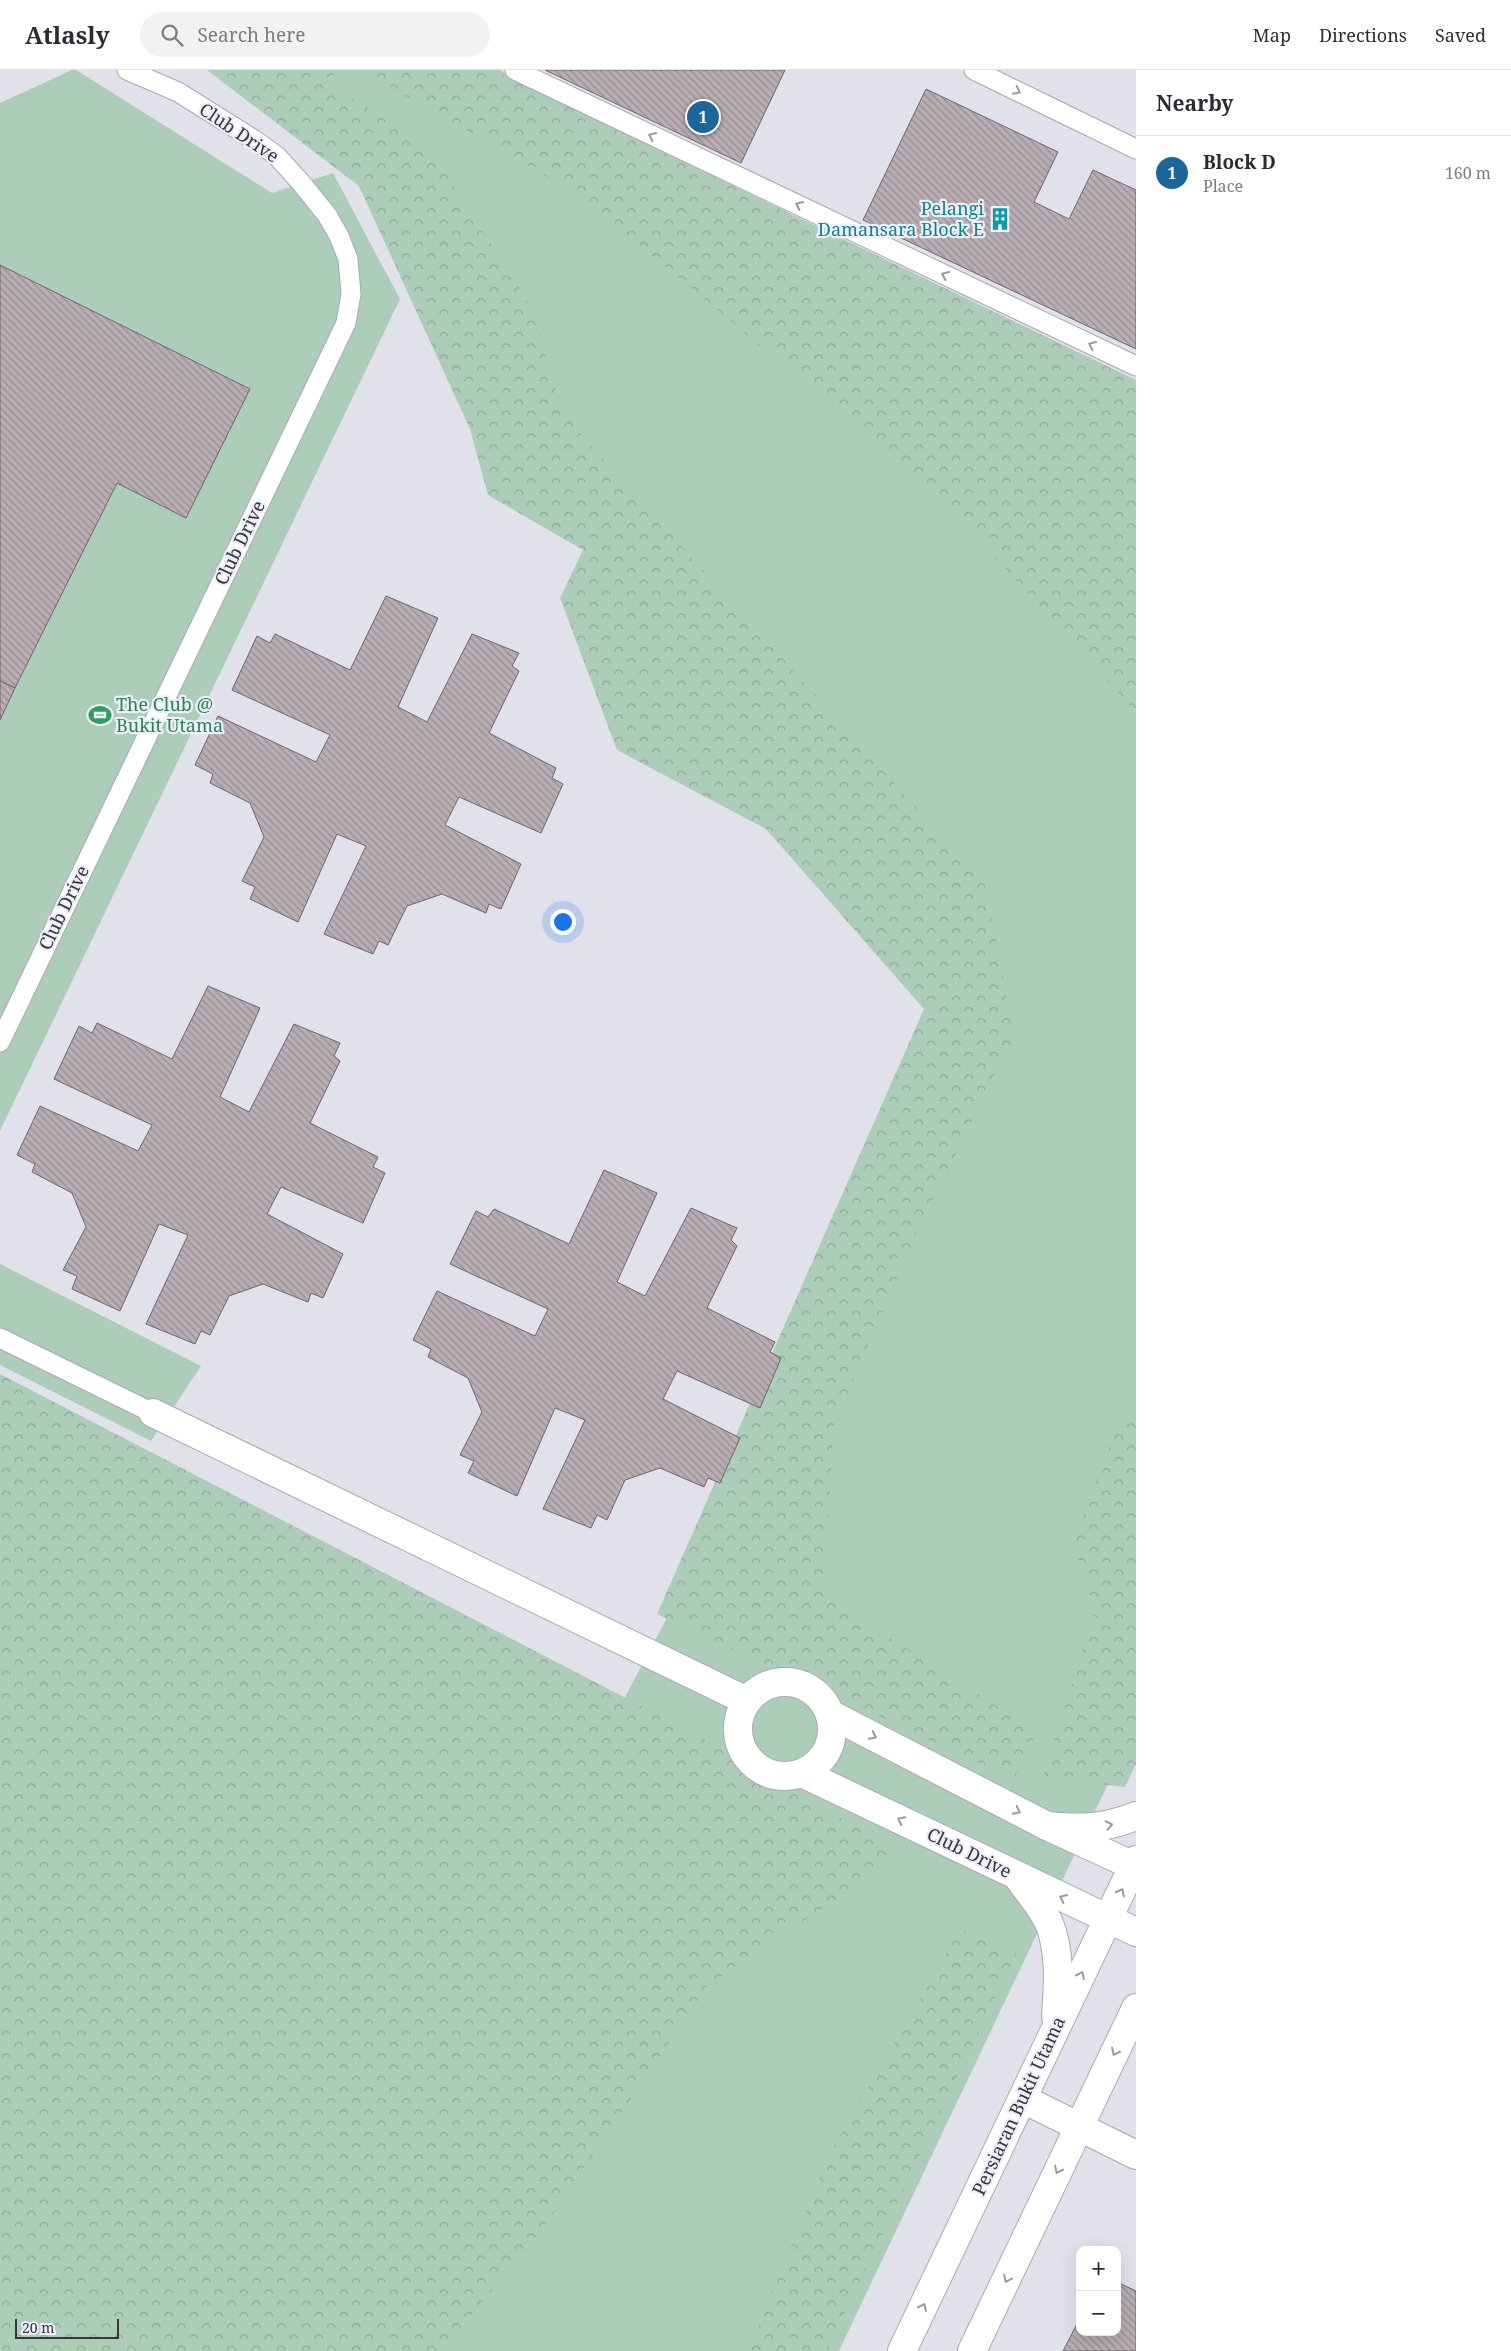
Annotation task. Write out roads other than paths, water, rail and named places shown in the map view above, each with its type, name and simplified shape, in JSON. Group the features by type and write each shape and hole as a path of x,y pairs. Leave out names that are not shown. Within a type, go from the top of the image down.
{"street":[{"path":"153,1413 747,1701"},
{"path":"784,1682 799,1684 812,1691 822,1701 830,1714 831,1735 824,1755 815,1766 802,1773 788,1776 772,1774 759,1768 747,1758 740,1744 738,1729 740,1714 747,1701 757,1691 770,1684 784,1682"},
{"path":"830,1714 1047,1826 1135,1864"},
{"name":"Club Drive","path":"802,1773 1136,1932"},
{"path":"1047,1826 1082,1829 1096,1828 1111,1826 1136,1816"},
{"name":"Persiaran Bukit Utama","path":"902,2351 1135,1864"},
{"path":"1018,1877 1048,1921 1054,1939 1058,1980 1056,2028"},
{"path":"972,2351 1136,2008"},
{"path":"1023,2099 1136,2155"}],"lane":[{"name":"Club Drive","path":"0,1042 346,323 351,294 348,259 339,236 327,215 277,156 178,92 126,70"},
{"name":"Club Drive","path":"159,70 178,92"},
{"path":"514,70 1136,366"},
{"path":"974,70 1136,149"},
{"path":"0,1338 153,1413"}],"place":[{"name":"Block D","path":"703,117"},
{"name":"Pelangi Damansara Block E","path":"1000,219"},
{"name":"The Club @ Bukit Utama","path":"100,715"}]}
